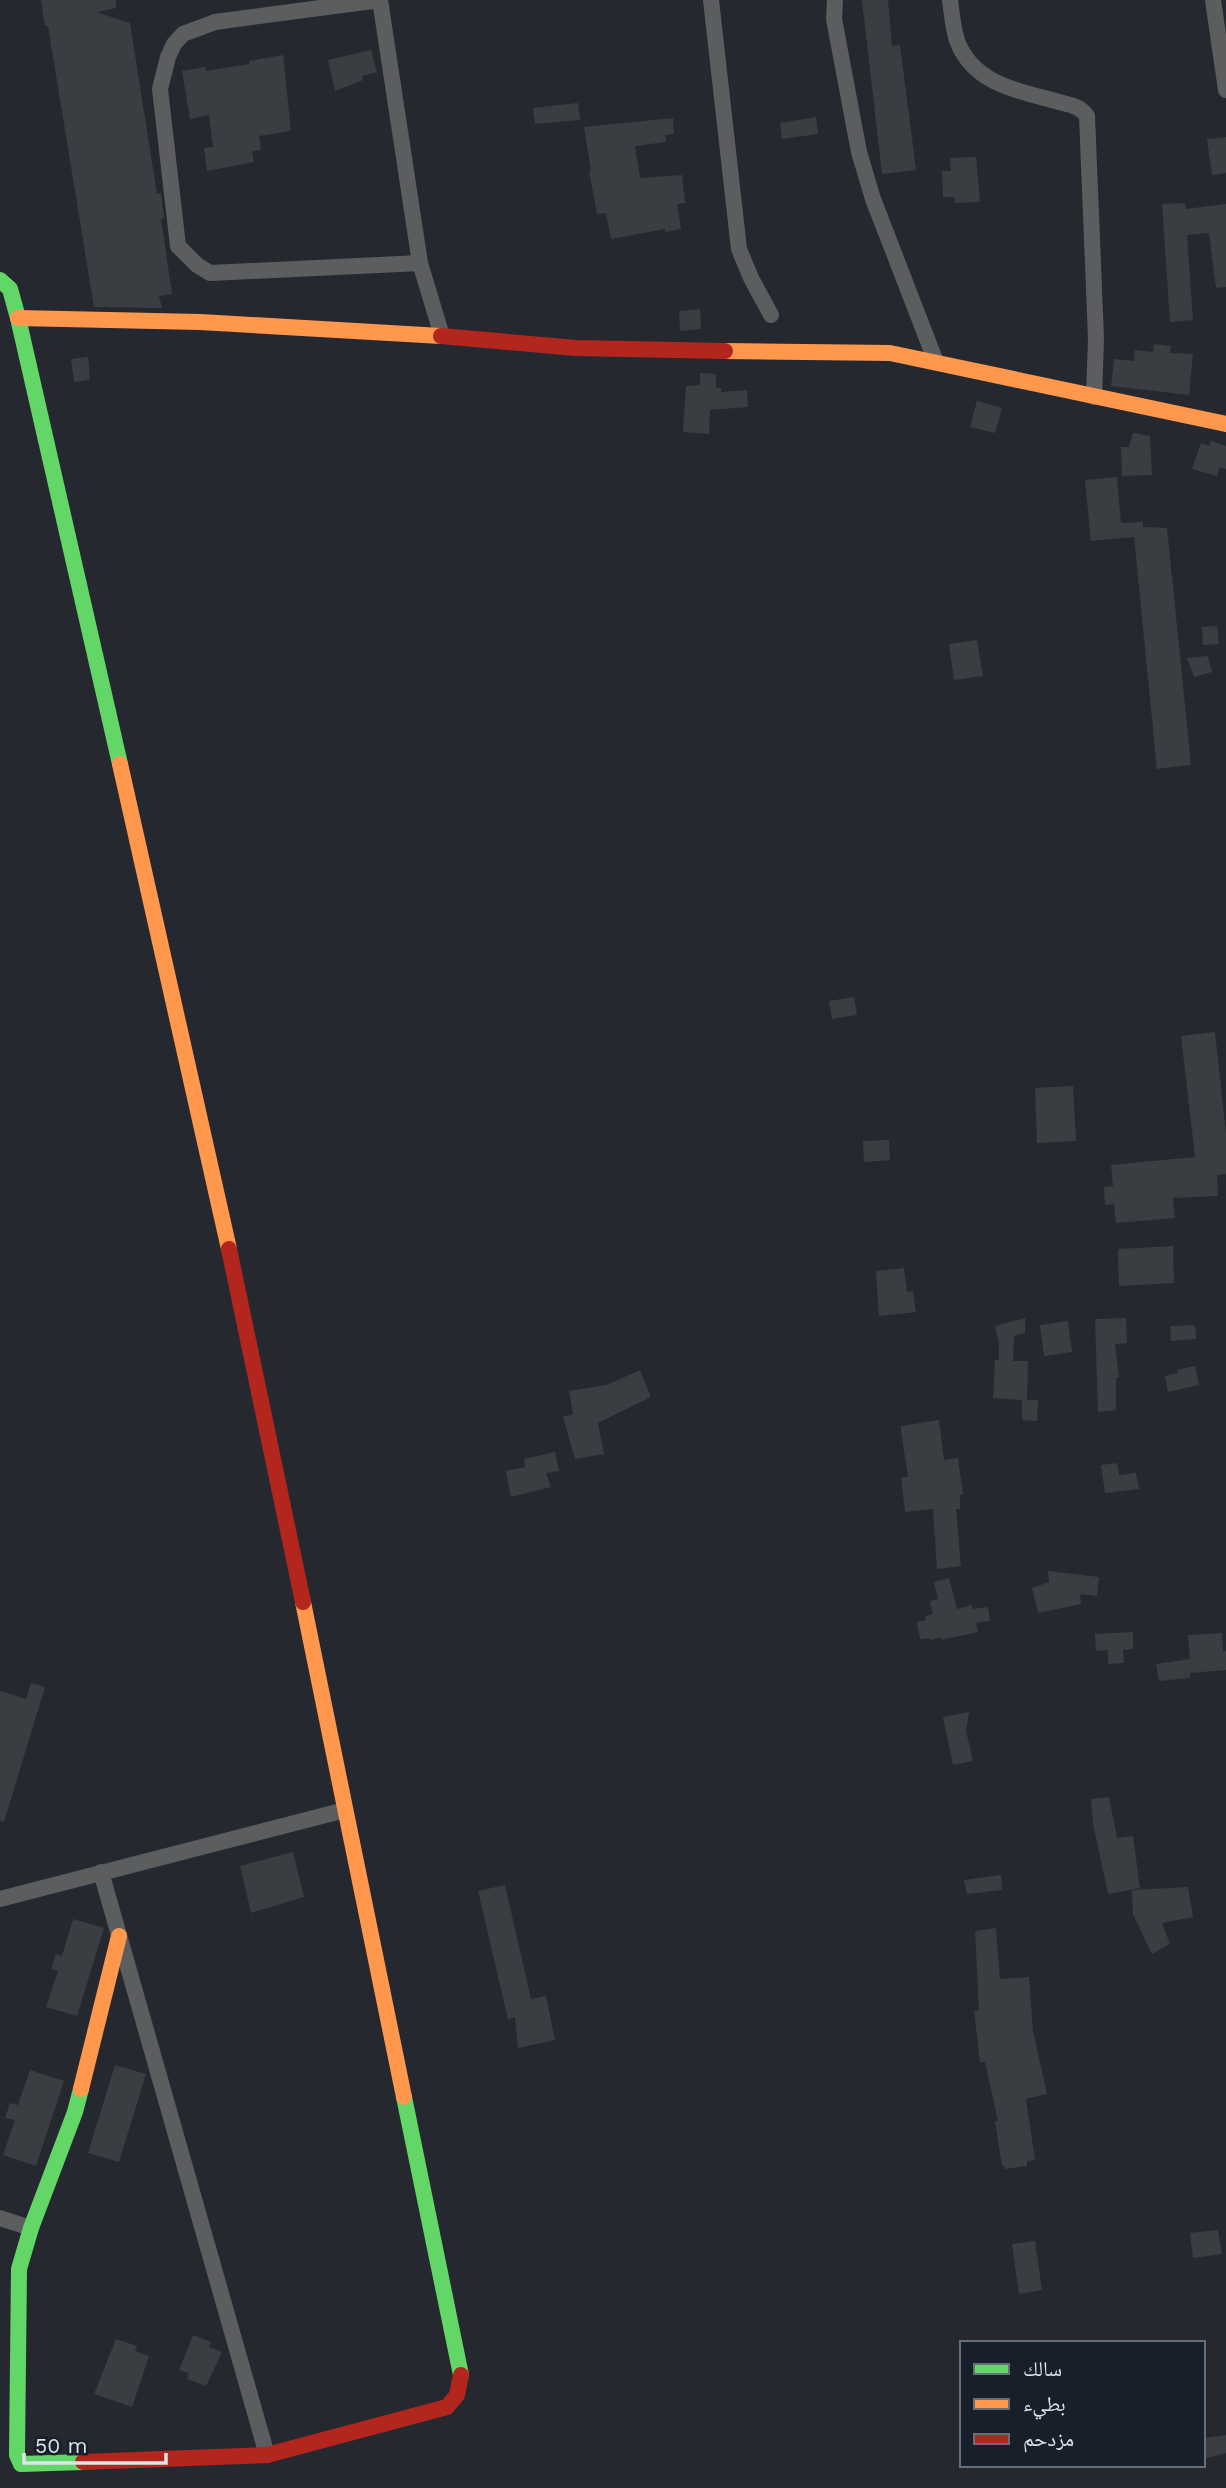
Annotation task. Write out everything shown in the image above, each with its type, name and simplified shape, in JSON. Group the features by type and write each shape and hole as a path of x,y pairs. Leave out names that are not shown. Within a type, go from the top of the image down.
{"street":[{"path":"420,263 210,273 197,265 178,246 160,89 168,57 183,34 215,22 380,0 420,263 442,336"},
{"path":"710,0 740,249 751,278 771,315"},
{"path":"835,0 834,19 859,152 873,199 936,362"},
{"path":"950,0 957,42 980,74 1000,86 1077,107 1087,116 1095,324 1094,397"},
{"path":"1213,0 1226,90"},
{"path":"0,280 10,289 18,318 191,1076 310,1627 462,2382 458,2395 447,2407 267,2455 21,2464 17,2455 19,2269 31,2228 75,2112 119,1936"},
{"path":"18,318 200,322 442,336 576,348 890,353 1226,424"},
{"path":"0,1899 345,1810"},
{"path":"101,1872 267,2455"},
{"path":"0,2218 31,2228"}],"building":[{"path":"41,0 116,0 116,8 96,12 130,23 157,194 161,193 164,218 161,219 172,294 159,296 162,308 94,307 48,26 45,26"},
{"path":"862,0 888,0 892,46 900,45 916,170 882,174"},
{"path":"371,50 377,72 362,76 363,80 335,91 328,60"},
{"path":"283,55 291,131 259,136 261,150 252,151 254,162 207,171 204,148 213,147 209,115 190,119 182,71 205,67 206,71"},
{"path":"578,103 580,120 535,124 533,108"},
{"path":"816,117 818,134 782,139 780,123"},
{"path":"673,118 674,134 665,135 666,142 635,146 640,178 682,175 685,203 677,204 681,229 665,232 665,229 611,239 606,213 597,214 584,127"},
{"path":"1226,137 1226,173 1212,175 1207,139"},
{"path":"976,157 980,202 955,203 954,197 943,197 942,171 951,171 950,158"},
{"path":"1185,203 1186,209 1226,204 1226,287 1216,288 1209,233 1187,235 1193,320 1170,322 1162,204"},
{"path":"700,309 701,329 680,331 679,311"},
{"path":"1154,344 1171,346 1170,353 1193,354 1189,395 1111,386 1114,359 1134,361 1135,350 1153,352"},
{"path":"88,357 90,380 74,382 71,359"},
{"path":"700,373 716,374 716,388 721,388 721,392 747,390 748,407 710,410 709,434 683,432 686,386 700,385"},
{"path":"977,401 1002,408 995,433 970,427"},
{"path":"1133,433 1150,436 1152,475 1122,476 1121,447 1129,447"},
{"path":"1211,441 1226,446 1226,469 1220,467 1217,476 1192,469 1201,443 1209,446"},
{"path":"1117,477 1121,523 1143,522 1143,527 1167,528 1191,765 1157,769 1134,537 1091,541 1085,480"},
{"path":"1217,626 1219,644 1203,645 1202,627"},
{"path":"977,640 983,676 954,680 949,644"},
{"path":"1208,656 1212,672 1194,677 1187,658"},
{"path":"854,997 857,1015 832,1019 829,1001"},
{"path":"1215,1032 1226,1134 1226,1174 1217,1175 1218,1196 1173,1198 1175,1218 1116,1223 1114,1204 1105,1205 1104,1187 1113,1186 1111,1165 1195,1157 1181,1036"},
{"path":"1073,1086 1076,1141 1037,1143 1035,1088"},
{"path":"889,1140 890,1160 864,1162 863,1141"},
{"path":"1173,1246 1174,1283 1119,1286 1118,1249"},
{"path":"904,1268 907,1292 913,1291 916,1312 879,1316 876,1271"},
{"path":"1025,1318 1025,1333 1014,1336 1013,1361 1028,1361 1027,1400 1038,1400 1037,1421 1022,1420 1022,1400 993,1398 995,1360 999,1360 995,1326"},
{"path":"1126,1318 1127,1343 1115,1344 1119,1377 1116,1378 1116,1410 1098,1412 1095,1319"},
{"path":"1068,1321 1072,1352 1044,1356 1040,1325"},
{"path":"1195,1325 1196,1339 1171,1341 1170,1326"},
{"path":"1195,1366 1199,1385 1168,1392 1165,1376"},
{"path":"640,1370 651,1397 598,1423 604,1454 575,1459 563,1417 573,1414 569,1391 607,1385"},
{"path":"939,1420 944,1460 958,1458 963,1494 960,1495 960,1509 956,1509 961,1566 937,1569 933,1509 905,1512 901,1477 908,1477 901,1426"},
{"path":"555,1452 559,1471 546,1473 551,1487 511,1497 506,1471 525,1467 524,1459"},
{"path":"1117,1463 1119,1475 1136,1473 1139,1489 1105,1493 1101,1465"},
{"path":"1048,1571 1099,1577 1097,1596 1080,1594 1081,1604 1038,1613 1032,1588 1049,1582"},
{"path":"949,1578 957,1609 972,1605 972,1609 988,1607 990,1621 976,1623 978,1632 941,1640 941,1637 920,1639 917,1622 926,1620 925,1616 933,1614 930,1601 938,1599 934,1582"},
{"path":"1133,1632 1133,1649 1123,1650 1124,1663 1108,1664 1108,1650 1096,1651 1095,1634"},
{"path":"1222,1633 1226,1670 1190,1673 1190,1678 1159,1681 1156,1664 1190,1659 1188,1635"},
{"path":"31,1683 45,1687 4,1822 0,1821 0,1691 26,1699"},
{"path":"969,1712 966,1731 973,1761 953,1765 943,1717"},
{"path":"1109,1797 1117,1838 1133,1836 1140,1888 1108,1894 1093,1823 1091,1799"},
{"path":"293,1852 304,1897 251,1913 240,1866"},
{"path":"1001,1875 1002,1890 967,1894 964,1880"},
{"path":"505,1885 531,1999 546,1996 555,2040 518,2048 515,2017 508,2019 478,1891"},
{"path":"1188,1887 1193,1917 1162,1923 1170,1944 1152,1954 1133,1914 1132,1890"},
{"path":"73,1919 104,1928 77,2016 46,2007 58,1971 51,1969 56,1954 62,1956"},
{"path":"996,1928 1000,1979 1029,1977 1033,2031 1047,2094 1026,2099 1035,2160 1027,2161 1027,2166 1005,2169 1004,2165 1002,2166 995,2121 998,2121 985,2062 980,2062 974,2011 979,2011 975,1931"},
{"path":"115,2065 146,2074 119,2162 88,2153"},
{"path":"30,2070 64,2081 36,2166 3,2155 15,2120 5,2118 10,2103 18,2105"},
{"path":"1218,2230 1222,2254 1193,2258 1190,2233"},
{"path":"1035,2241 1042,2290 1019,2294 1012,2244"},
{"path":"193,2335 211,2342 209,2347 222,2352 206,2386 187,2379 189,2373 179,2370"},
{"path":"116,2339 137,2346 135,2351 149,2356 132,2407 94,2394"},
{"path":"1226,2435 1226,2453 1205,2458 1205,2438"}],"traffic: fast":[{"path":"0,280 10,289 18,318 120,764"},
{"path":"81,2089 19,2269 17,2455 21,2464 83,2462"},
{"path":"404,2097 461,2375"}],"traffic: slow":[{"path":"18,318 200,322 441,336"},
{"path":"725,351 890,353 1226,424"},
{"path":"120,764 229,1249"},
{"path":"303,1602 404,2097"},
{"path":"81,2089 119,1936"}],"traffic: jam":[{"path":"441,336 576,348 725,351"},
{"path":"229,1249 303,1602"},
{"path":"83,2462 267,2455 447,2407 457,2395 461,2375"}]}
